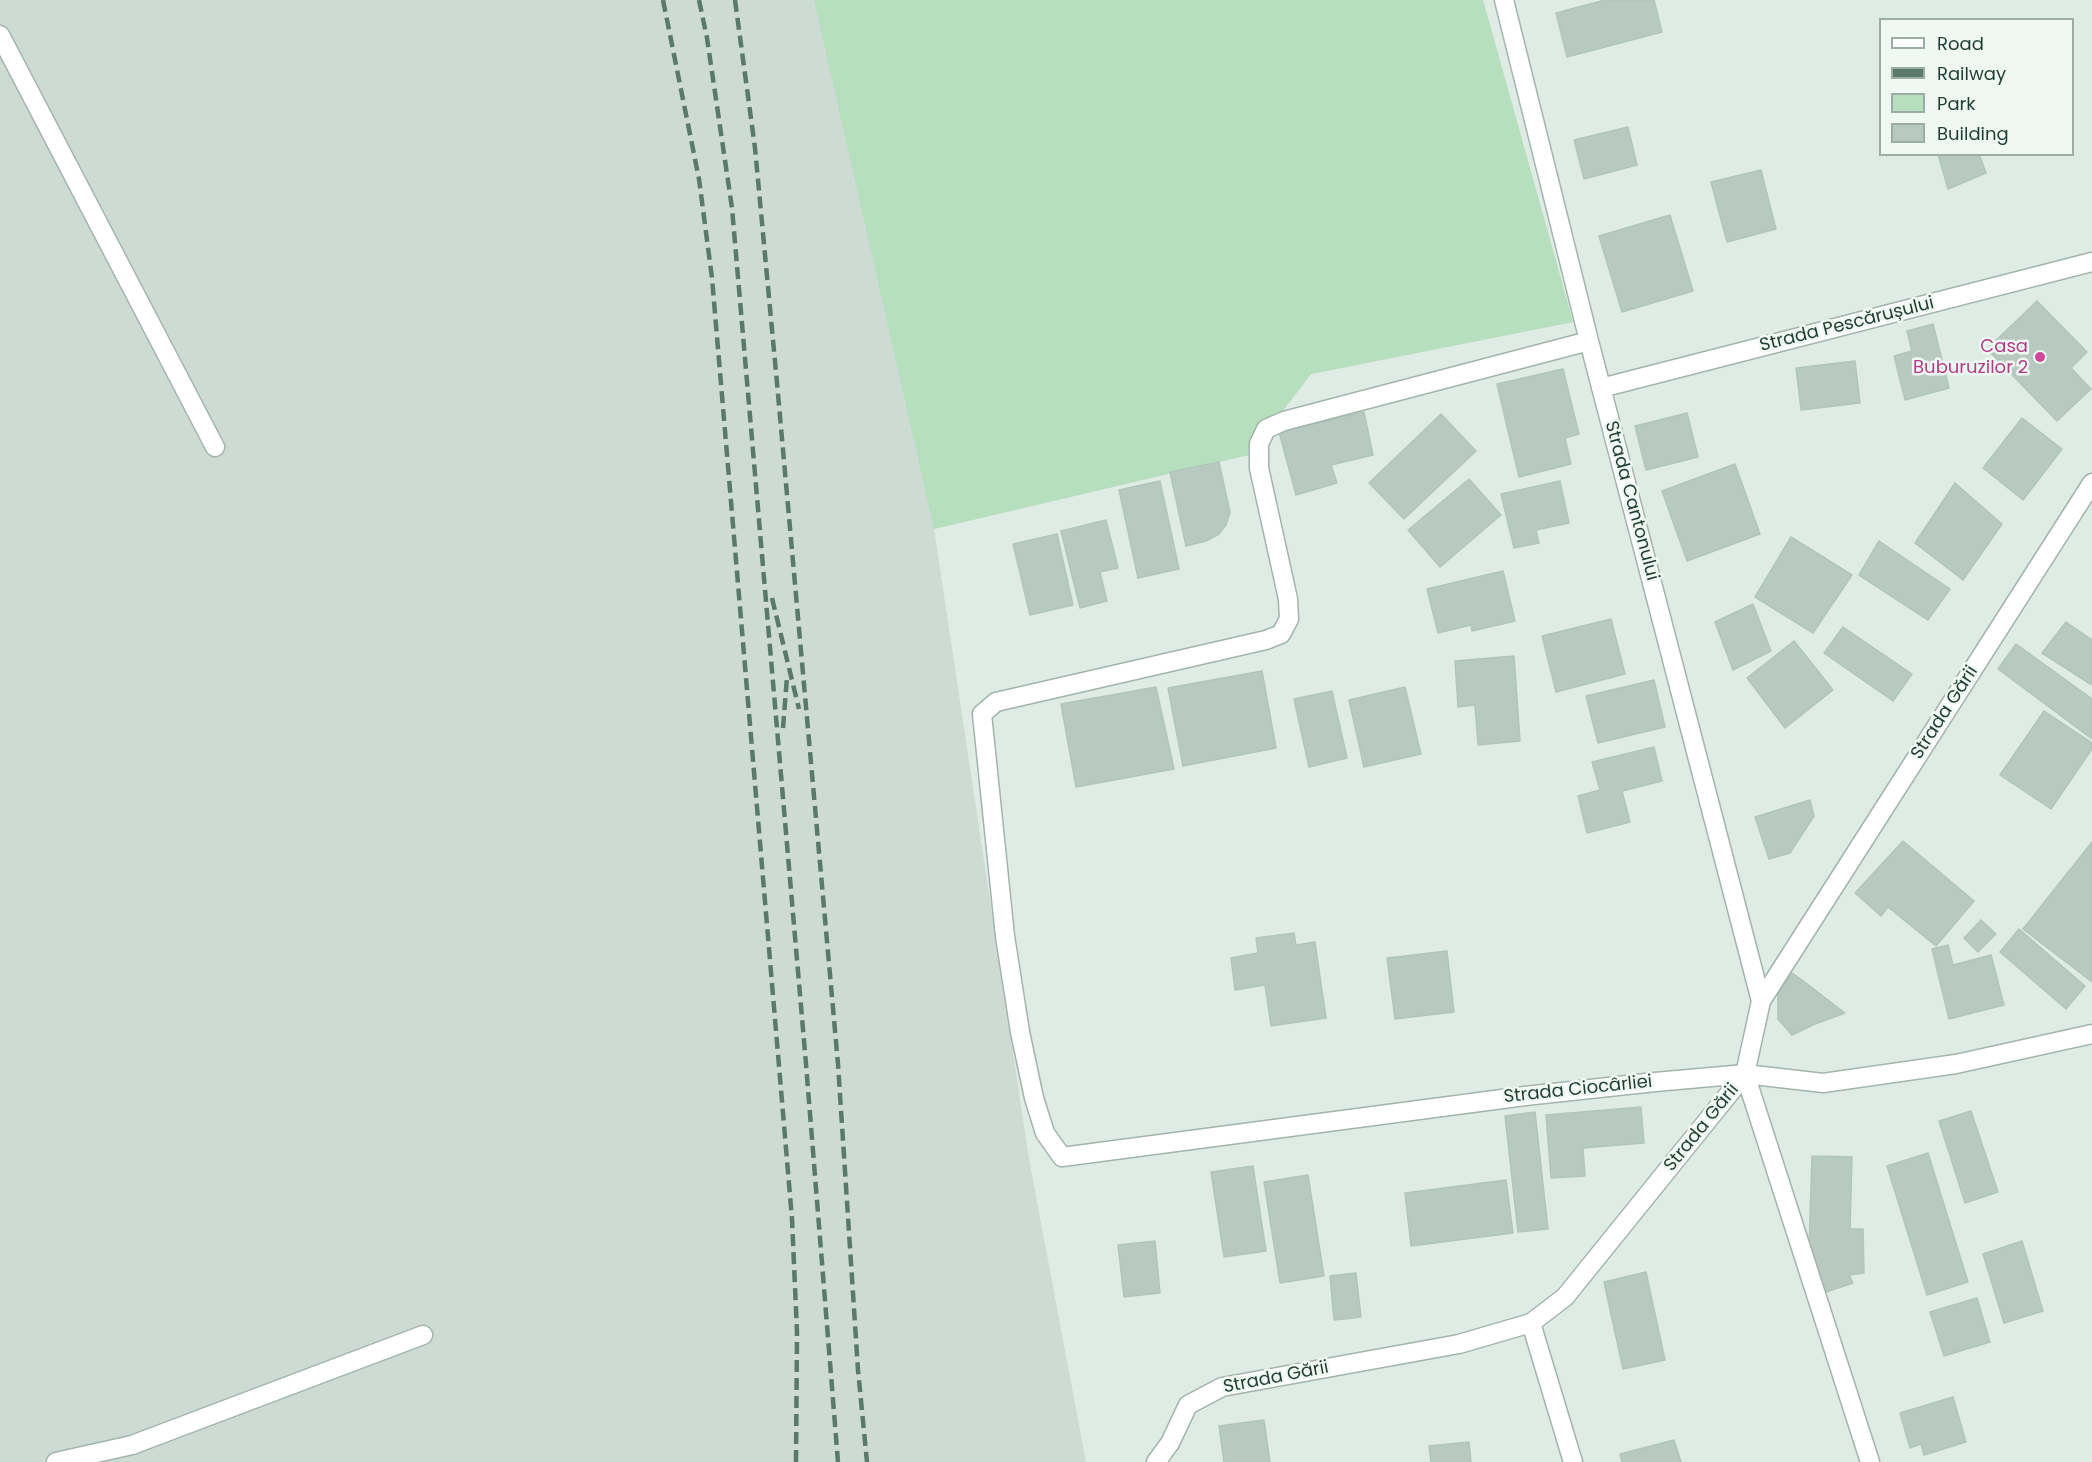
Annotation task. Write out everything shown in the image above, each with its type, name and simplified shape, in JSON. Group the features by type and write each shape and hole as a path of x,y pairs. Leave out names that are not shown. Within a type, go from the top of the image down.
{"street":[{"name":"Strada Cantonului","path":"1504,0 1601,388 1761,1001"},
{"path":"0,35 215,447"},
{"name":"Strada Pescărușului","path":"1601,388 2092,262"},
{"name":"Strada Ciocârliei","path":"1589,341 1284,421 1266,429 1259,444 1259,468 1289,609 1289,619 1281,634 1254,643 996,702 982,714 1005,936 1020,1032 1034,1098 1045,1133 1062,1157 1525,1095 1745,1074 1823,1083 1956,1064 2092,1034"},
{"name":"Strada Gării","path":"1156,1462 1170,1443 1188,1405 1222,1387 1459,1344 1531,1323 1565,1297 1745,1074 1761,1001 2092,483"},
{"path":"1745,1074 1870,1462"},
{"path":"1531,1323 1573,1462"},
{"path":"56,1462 132,1445 423,1335"}],"shaded area":[{"path":"0,0 1483,0 1573,322 1311,374 1249,455 934,529 1029,1159 1086,1462 0,1462"}],"green space":[{"path":"814,0 1483,0 1573,322 1311,374 1249,455 934,529"}],"building":[{"path":"1605,0 1654,0 1662,32 1567,57 1556,13"},
{"path":"1628,127 1637,165 1584,179 1574,140"},
{"path":"1939,156 1980,156 1986,173 1948,189"},
{"path":"1761,170 1776,229 1727,242 1711,182"},
{"path":"1670,215 1693,291 1622,312 1599,236"},
{"path":"2037,301 2087,352 2071,368 2091,389 2057,421 1987,349"},
{"path":"1933,324 1949,388 1905,400 1894,356 1912,351 1907,331"},
{"path":"1855,361 1860,403 1801,410 1796,368"},
{"path":"1563,369 1579,434 1565,438 1571,464 1519,477 1497,384"},
{"path":"1364,412 1373,455 1331,465 1337,483 1296,495 1279,432"},
{"path":"1687,413 1698,457 1646,470 1635,426"},
{"path":"1441,414 1476,451 1404,519 1369,483"},
{"path":"2022,418 2062,449 2023,500 1983,468"},
{"path":"1219,462 1230,512 1226,525 1219,534 1206,541 1186,546 1170,472"},
{"path":"1735,464 1760,534 1687,561 1662,491"},
{"path":"1469,479 1501,515 1440,567 1408,530"},
{"path":"1160,481 1179,569 1138,578 1119,490"},
{"path":"1560,481 1569,523 1536,530 1539,543 1514,548 1501,494"},
{"path":"1955,483 2002,524 1963,580 1915,543"},
{"path":"1106,520 1118,568 1100,572 1107,601 1080,608 1061,531"},
{"path":"1057,534 1073,605 1030,615 1013,544"},
{"path":"1791,537 1852,575 1813,633 1755,597"},
{"path":"1879,541 1950,589 1928,620 1859,575"},
{"path":"1503,571 1515,621 1472,631 1471,625 1438,633 1427,589"},
{"path":"1753,604 1771,651 1733,670 1715,622"},
{"path":"1611,619 1625,674 1556,692 1542,636"},
{"path":"2066,622 2092,640 2092,685 2042,653"},
{"path":"1843,627 1912,674 1893,701 1824,653"},
{"path":"1794,641 1833,690 1785,728 1747,678"},
{"path":"2016,644 2092,699 2092,739 1998,669"},
{"path":"1514,656 1520,741 1478,745 1475,705 1458,707 1455,661"},
{"path":"1262,671 1276,748 1183,766 1168,688"},
{"path":"1654,680 1665,727 1598,743 1586,696"},
{"path":"1156,687 1174,769 1076,787 1061,704"},
{"path":"1405,687 1421,754 1364,767 1349,700"},
{"path":"1332,691 1347,758 1309,767 1294,699"},
{"path":"2044,711 2092,743 2092,749 2051,809 2000,775"},
{"path":"1654,747 1662,781 1622,791 1630,822 1587,833 1578,796 1600,790 1592,762"},
{"path":"1810,800 1814,816 1790,853 1769,859 1755,817"},
{"path":"1903,841 1974,901 1936,946 1888,907 1881,916 1855,893"},
{"path":"2092,842 2092,982 2023,929"},
{"path":"1981,920 1996,934 1978,952 1964,938"},
{"path":"2019,929 2085,986 2066,1009 2000,952"},
{"path":"1294,933 1296,945 1315,942 1326,1018 1271,1026 1265,985 1235,990 1231,958 1258,953 1256,938"},
{"path":"1948,945 1953,965 1991,955 2004,1005 1949,1019 1932,949"},
{"path":"1447,951 1454,1012 1395,1019 1387,958"},
{"path":"1792,973 1845,1013 1792,1035 1778,1019 1778,994"},
{"path":"1641,1107 1644,1143 1583,1148 1585,1176 1551,1178 1546,1115"},
{"path":"1971,1111 1998,1192 1965,1203 1939,1121"},
{"path":"1535,1112 1548,1229 1518,1232 1505,1116"},
{"path":"1928,1153 1968,1282 1927,1295 1887,1166"},
{"path":"1812,1156 1852,1157 1850,1229 1863,1229 1864,1273 1849,1275 1853,1283 1823,1293 1809,1249"},
{"path":"1253,1166 1266,1251 1224,1257 1211,1172"},
{"path":"1308,1175 1324,1276 1280,1283 1264,1182"},
{"path":"1506,1180 1513,1233 1411,1246 1405,1193"},
{"path":"1155,1241 1160,1293 1124,1297 1118,1245"},
{"path":"2022,1241 2043,1311 2004,1323 1983,1254"},
{"path":"1646,1272 1665,1360 1623,1369 1604,1282"},
{"path":"1356,1273 1361,1317 1334,1320 1330,1276"},
{"path":"1977,1298 1990,1342 1944,1356 1930,1312"},
{"path":"1953,1397 1966,1442 1924,1455 1921,1444 1910,1448 1900,1413"},
{"path":"1264,1420 1270,1462 1224,1462 1219,1426"},
{"path":"1674,1440 1681,1462 1622,1462 1620,1454"},
{"path":"1469,1442 1471,1462 1431,1462 1429,1446"}],"railway":[{"path":"663,0 699,179 712,278 792,1219 797,1332 796,1462"},
{"path":"699,0 707,38 732,208 838,1462"},
{"path":"735,0 755,148 777,383 838,1064 858,1370 867,1462"},
{"path":"772,598 799,709"},
{"path":"783,728 787,677"}],"place":[{"name":"Casa Buburuzilor 2","path":"2040,357"}]}
